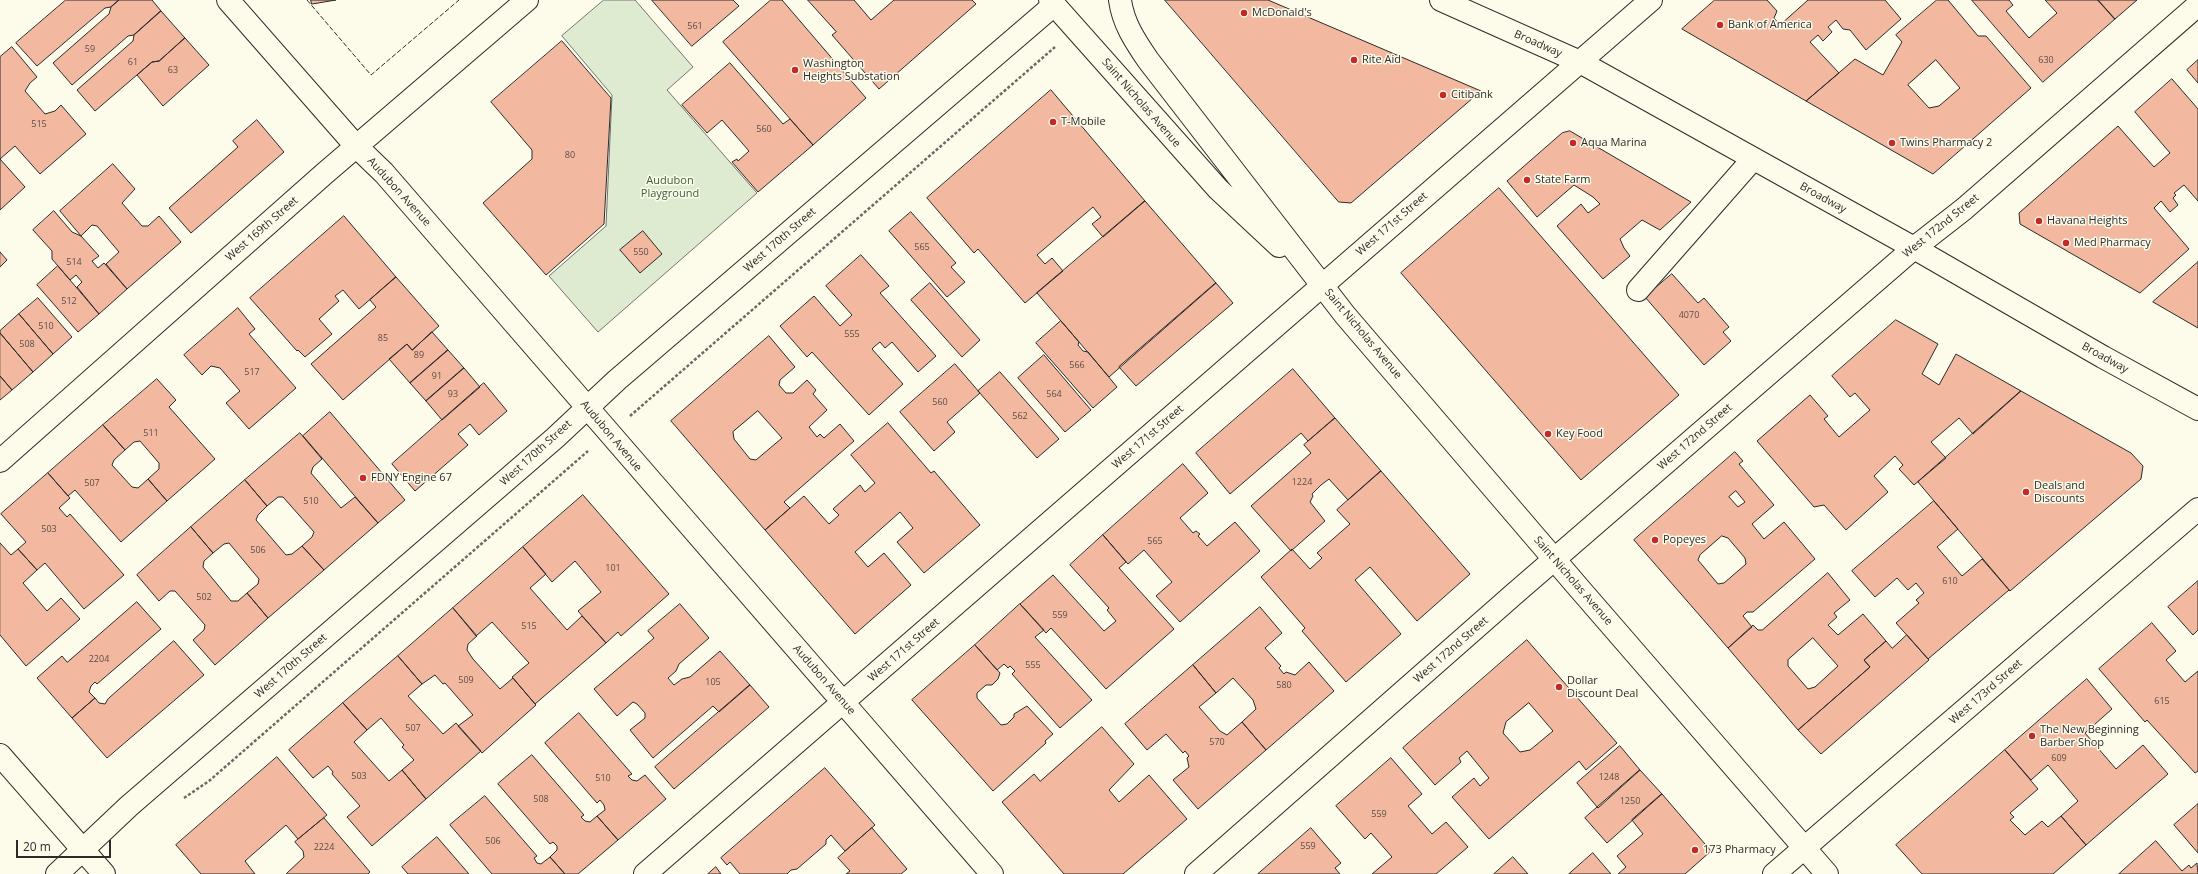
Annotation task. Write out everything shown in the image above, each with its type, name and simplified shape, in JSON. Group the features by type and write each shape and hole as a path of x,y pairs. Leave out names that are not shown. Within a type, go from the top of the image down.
{"street":[{"name":"Audubon Avenue","path":"228,0 356,146 384,173 992,874"},
{"name":"West 169th Street","path":"0,461 356,146 527,0"},
{"name":"Saint Nicholas Avenue","path":"1120,0 1121,12 1128,28 1148,60 1322,285 1554,560 1827,874"},
{"name":"Broadway","path":"1442,0 1580,62 1914,248 2103,357 2198,408"},
{"name":"West 171st Street","path":"646,874 1651,0"},
{"name":"Saint Nicholas Avenue","path":"1052,2 1218,189 1322,285"},
{"name":"West 170th Street","path":"57,874 83,849 555,438 587,407 1052,2"},
{"name":"West 172nd Street","path":"1196,874 1554,560 1914,248 1964,209 2198,5"},
{"path":"1638,290 1753,159"},
{"name":"West 173rd Street","path":"1774,874 2198,509"},
{"path":"0,755 104,874"}],"path":[{"path":"182,799 209,781 1076,29"}],"green space":[{"name":"Audubon Playground","path":"604,0 635,0 693,67 667,90 757,193 598,332 549,276 606,226 612,95 562,36"}],"building":[{"path":"66,0 119,0 111,7 105,8 37,66 16,43"},
{"path":"119,0 152,0 161,11 134,35 128,36 72,85 53,63 109,14 111,7"},
{"path":"311,0 336,0 312,4"},
{"path":"652,0 733,0 739,6 692,46"},
{"name":"Washington Heights Substation","path":"771,0 782,0 866,98 813,145 723,42"},
{"path":"808,0 854,0 871,20 894,0 972,0 976,4 879,89 832,35 836,32"},
{"path":"1165,0 1268,0 1481,91 1351,203 1339,202"},
{"path":"1715,0 1767,0 1777,11 1774,18 1780,25 1808,0 1885,0 1901,19 1866,50 1850,30 1843,29 1836,20 1828,27 1832,32 1823,41 1818,35 1810,42 1839,73 1806,101 1682,29"},
{"path":"1937,0 1948,0 1978,36 1986,36 2031,88 1933,174 1806,101 1855,59 1883,75 1902,42 1896,35","holes":["1936,60 1960,88 1939,106 1929,108 1908,85"]},
{"path":"1972,0 2009,0 2013,5 2006,11 2029,38 2057,13 2045,0 2098,0 2115,19 2043,82"},
{"path":"2098,0 2137,0 2115,19"},
{"path":"161,11 185,38 159,61 152,62 95,111 77,90 133,41 134,35"},
{"path":"185,38 209,65 163,106 137,75 152,62 159,61"},
{"path":"562,41 611,98 604,224 546,275 483,203 532,159 532,150 491,102"},
{"path":"12,47 37,77 30,83 25,91 45,114 55,111 61,105 86,134 40,174 15,146 0,159 0,57"},
{"path":"2198,60 2198,83 2187,70"},
{"path":"730,63 783,124 790,119 813,145 758,192 732,162 737,159 738,161 749,151 722,120 707,133 682,105"},
{"path":"2172,79 2198,109 2198,201 2184,185 2174,193 2176,195 2173,198 2178,205 2170,212 2161,201 2154,208 2189,249 2140,293 2020,224 2019,213 2118,126 2154,167 2170,153 2135,112"},
{"path":"1051,90 1145,201 1103,237 1092,224 1101,217 1093,207 1037,255 1045,264 1052,258 1063,271 1025,303 978,249 974,253 927,198"},
{"path":"257,120 284,152 191,233 169,208 238,147 233,141"},
{"path":"1570,131 1691,202 1660,230 1642,220 1620,239 1630,256 1603,279 1557,226 1581,204 1588,213 1600,204 1593,197 1574,185 1537,217 1507,181 1562,133"},
{"path":"0,159 25,187 0,210"},
{"path":"113,164 135,189 122,203 142,226 148,226 159,216 181,242 127,289 106,264 119,252 97,226 92,225 81,236 60,211"},
{"path":"1499,188 1679,395 1581,480 1401,273"},
{"path":"1145,201 1216,283 1109,377 1037,293"},
{"path":"54,211 72,232 81,236 99,256 92,261 98,268 104,263 127,289 99,314 77,287 82,282 76,275 70,280 52,259 52,251 33,230"},
{"path":"911,212 956,263 951,267 965,282 947,297 889,231"},
{"path":"344,216 396,277 359,309 343,290 335,296 339,301 319,319 332,334 305,357 298,350 297,351 250,298"},
{"path":"643,231 662,254 640,273 620,250"},
{"path":"0,252 7,260 0,267"},
{"path":"861,255 889,286 880,293 936,356 918,372 892,342 885,348 880,342 875,346 872,349 903,384 869,415 812,352 807,357 780,326 814,296 840,326 852,315 826,286"},
{"path":"2198,262 2198,328 2153,302"},
{"path":"58,266 99,314 78,332 37,285"},
{"path":"1672,274 1698,303 1704,298 1729,327 1723,332 1731,341 1704,365 1645,297"},
{"path":"396,277 439,326 412,350 407,344 343,400 311,364 376,307 370,300"},
{"path":"930,283 980,340 962,357 911,300"},
{"path":"1216,283 1233,303 1136,386 1119,367"},
{"path":"38,298 72,337 53,354 19,314"},
{"path":"238,308 255,329 249,334 296,388 249,429 226,403 240,391 220,368 211,366 202,375 184,355"},
{"path":"19,314 53,354 33,372 0,333 0,331"},
{"path":"1896,320 1938,344 1922,374 1939,385 1956,354 2021,391 1973,434 1959,418 1931,442 1946,458 1914,485 1899,469 1903,465 1895,456 1874,476 1888,492 1846,530 1824,505 1814,507 1757,441 1810,395 1828,416 1824,419 1839,437 1870,410 1855,393 1850,397 1832,376"},
{"path":"1061,321 1079,342 1078,345 1083,351 1088,352 1117,387 1093,408 1036,343"},
{"path":"432,332 448,350 410,383 389,359 407,344 412,350"},
{"path":"0,333 33,372 12,390 0,376"},
{"path":"769,336 795,367 780,380 779,385 786,393 793,393 807,380 816,390 813,394 827,410 809,427 817,437 820,434 824,438 840,424 854,441 784,502 790,508 765,530 671,421","holes":["758,411 782,438 756,460 750,459 734,439 733,432"]},
{"path":"448,350 464,368 426,401 410,383"},
{"path":"1044,355 1091,410 1065,432 1018,378"},
{"path":"955,364 980,393 947,422 955,432 934,451 900,412"},
{"path":"464,368 480,387 442,420 426,401"},
{"path":"1293,369 1335,418 1308,441 1301,433 1230,494 1196,453"},
{"path":"1000,372 1059,439 1037,458 978,391"},
{"path":"0,376 12,390 0,400"},
{"path":"157,379 176,400 169,407 215,459 167,501 148,479 159,469 159,463 140,441 134,442 125,450 103,425"},
{"path":"484,383 507,411 479,435 470,424 458,434 468,445 415,491 392,464"},
{"name":"Deals and Discounts","path":"2021,391 2131,453 2143,466 2141,479 2010,591 1918,482"},
{"name":"FDNY Engine 67","path":"330,412 405,500 378,523 303,436"},
{"path":"1335,418 1381,471 1348,500 1329,479 1321,485 1312,494 1313,496 1310,502 1325,521 1291,551 1251,506 1311,453 1304,445"},
{"path":"888,423 931,473 934,471 980,525 924,573 897,542 913,528 900,512 855,552 868,567 884,553 911,585 855,634 765,530 804,496 829,524 839,515 833,509 860,485 865,492 875,483 851,455"},
{"path":"103,425 125,450 114,460 112,465 132,487 138,488 148,479 167,501 121,542 75,490 68,496 48,473"},
{"path":"300,433 322,459 313,467 311,473 341,508 355,497 378,523 324,570 302,546 312,537 314,532 283,497 278,497 267,506 245,480"},
{"path":"1735,452 1743,461 1739,464 1774,505 1752,524 1764,539 1784,522 1815,559 1753,612 1747,612 1743,616 1752,627 1728,648 1634,540","holes":["1736,491 1745,502 1738,507 1729,497","1722,536 1728,538 1745,558 1746,564 1724,583 1718,584 1698,560 1700,555"]},
{"path":"1183,464 1208,493 1180,518 1193,533 1196,531 1200,534 1198,536 1207,546 1235,522 1260,551 1180,622 1156,596 1172,582 1144,550 1128,564 1103,535"},
{"path":"1381,471 1470,574 1417,621 1370,567 1355,580 1401,634 1346,682 1302,631 1305,628 1261,577 1292,549 1310,569 1322,558 1317,553 1350,524 1337,510"},
{"path":"48,473 70,498 59,508 67,517 70,514 124,575 84,609 45,563 37,570 18,549 26,542 1,514"},
{"path":"245,480 267,506 258,515 256,520 286,555 292,554 302,546 324,570 268,618 247,593 258,584 259,579 229,543 224,544 213,553 191,527"},
{"path":"583,495 669,594 621,636 618,632 606,643 578,611 601,592 575,561 552,582 523,547"},
{"path":"1934,501 1958,529 1937,547 1962,576 1982,559 2009,590 1928,659 1896,623 1919,603 1916,600 1924,593 1916,583 1908,590 1897,578 1875,597 1852,571"},
{"path":"191,527 213,553 204,561 203,567 231,601 238,601 247,593 268,618 215,665 193,640 204,630 205,625 175,591 170,591 159,601 137,575"},
{"path":"1103,535 1126,562 1119,568 1174,629 1106,689 1051,628 1046,633 1020,604 1053,575 1104,631 1116,621 1107,610 1109,608 1070,565"},
{"path":"0,543 11,555 18,549 37,570 23,583 47,611 61,598 80,619 26,666 0,635"},
{"path":"523,547 546,574 530,588 567,630 582,616 606,643 535,704 512,677 529,663 492,622 476,636 453,608"},
{"path":"1828,573 1850,600 1834,613 1837,617 1828,625 1838,635 1863,614 1886,641 1864,660 1870,667 1798,730 1728,648 1753,625 1758,630 1762,630","holes":["1813,638 1838,666 1815,687 1808,689 1788,666 1788,660"]},
{"path":"2198,581 2198,630 2193,635 2168,607"},
{"path":"137,602 161,629 97,684 95,682 91,686 89,692 95,698 72,718 37,678 62,656 67,662"},
{"path":"680,604 709,638 679,664 676,671 668,678 674,685 682,679 690,677 720,651 750,685 719,712 713,706 653,758 630,730 645,718 645,713 637,704 633,702 617,716 594,689 654,638 648,631"},
{"path":"1020,604 1044,630 1035,637 1092,700 1060,728 1012,674 1015,671 1010,666 1008,668 1004,664 997,670 975,645"},
{"path":"1260,607 1282,633 1265,648 1281,666 1279,668 1284,674 1286,672 1295,675 1309,662 1334,691 1266,750 1242,722 1256,709 1253,700 1233,678 1216,693 1193,665"},
{"path":"453,608 477,636 468,644 467,650 473,659 500,689 513,678 536,705 482,753 458,726 473,715 445,683 443,684 435,675 422,684 398,656"},
{"path":"2152,623 2176,651 2166,660 2185,682 2198,671 2198,771 2195,773 2147,720 2145,722 2099,669"},
{"path":"1907,635 1929,660 1821,754 1798,730 1870,667 1864,660 1886,641 1892,648"},
{"path":"1527,640 1617,743 1586,770 1579,761 1489,839 1452,797 1474,778 1480,786 1489,778 1467,751 1459,758 1461,762 1435,785 1403,748","holes":["1529,703 1553,731 1530,750 1520,752 1503,733 1506,722"]},
{"path":"174,641 204,675 107,758 72,718 95,698 99,703 105,704 108,699"},
{"path":"975,645 1000,673 998,679 992,685 986,685 977,693 977,698 1001,725 1007,724 1014,717 1014,714 1027,706 1053,734 1045,741 1046,743 993,791 912,700"},
{"path":"398,656 422,684 408,696 443,734 456,723 481,751 426,799 402,770 414,760 402,747 404,745 381,718 367,730 343,703"},
{"path":"1193,665 1216,693 1199,707 1220,731 1227,735 1242,722 1266,750 1198,809 1173,780 1189,767 1187,758 1189,756 1185,751 1183,753 1166,734 1147,750 1125,724"},
{"path":"2087,679 2112,709 2085,733 2116,769 2143,745 2168,774 2086,845 2061,816 2078,801 2048,765 2031,780 2005,750"},
{"path":"750,685 769,707 674,789 655,767"},
{"path":"343,703 367,730 354,742 389,781 402,770 426,799 372,846 347,817 360,806 332,774 333,772 328,766 313,778 289,750"},
{"path":"579,713 632,774 628,776 632,780 637,781 645,775 666,799 618,840 597,816 605,810 604,805 600,800 597,803 545,743"},
{"path":"1102,727 1134,764 1109,790 1119,802 1149,775 1187,819 1123,874 1064,874 1002,802 1034,774 1040,781"},
{"path":"1620,746 1640,770 1598,808 1577,783"},
{"path":"2005,750 2038,789 2010,813 2014,817 2010,820 2025,835 2042,821 2048,827 2061,816 2086,845 2053,874 1922,874 1896,845"},
{"path":"532,755 584,815 581,817 585,821 590,822 597,816 618,840 578,874 565,874 550,857 557,850 557,846 553,842 550,844 498,784"},
{"path":"277,757 327,815 298,839 286,825 245,861 255,874 201,874 176,845"},
{"path":"1391,758 1422,794 1408,806 1432,834 1446,822 1468,847 1436,874 1372,874 1392,857 1371,833 1365,839 1336,806"},
{"path":"825,768 875,825 845,851 831,835 826,840 826,844 797,869 791,870 787,874 740,874 730,862 727,865 721,858"},
{"path":"1640,770 1662,794 1607,843 1585,818"},
{"path":"1662,794 1711,851 1685,874 1618,874 1626,867 1617,856 1643,834 1632,820"},
{"path":"485,796 537,856 534,858 537,863 541,864 550,857 565,874 492,874 450,825"},
{"path":"2198,804 2198,853 2174,825"},
{"path":"324,818 370,872 368,874 286,874 304,857 303,851 295,842"},
{"path":"872,828 907,869 901,874 846,874 850,871 838,858"},
{"path":"1311,828 1341,863 1335,868 1340,874 1258,874"},
{"path":"437,837 469,874 408,874 402,867"},
{"path":"2156,841 2182,871 2189,865 2191,868 2197,863 2198,874 2119,874"},
{"path":"1593,853 1611,874 1569,874"},
{"path":"1513,857 1528,874 1494,874"},
{"path":"716,867 721,874 708,874"}],"fence":[{"path":"307,0 371,75 459,0"}],"place":[{"name":"McDonald's","path":"1244,13"},
{"name":"Bank of America","path":"1720,25"},
{"name":"Rite Aid","path":"1354,60"},
{"name":"Washington Heights Substation","path":"795,70"},
{"name":"Citibank","path":"1443,95"},
{"name":"T-Mobile","path":"1053,122"},
{"name":"Aqua Marina","path":"1573,143"},
{"name":"Twins Pharmacy 2","path":"1892,143"},
{"name":"State Farm","path":"1527,180"},
{"name":"Havana Heights","path":"2039,221"},
{"name":"Med Pharmacy","path":"2066,243"},
{"name":"Key Food","path":"1548,434"},
{"name":"FDNY Engine 67","path":"363,478"},
{"name":"Deals and Discounts","path":"2026,492"},
{"name":"Popeyes","path":"1655,540"},
{"name":"Dollar Discount Deal","path":"1559,687"},
{"name":"The New Beginning Barber Shop","path":"2032,736"},
{"name":"173 Pharmacy","path":"1695,850"}]}
